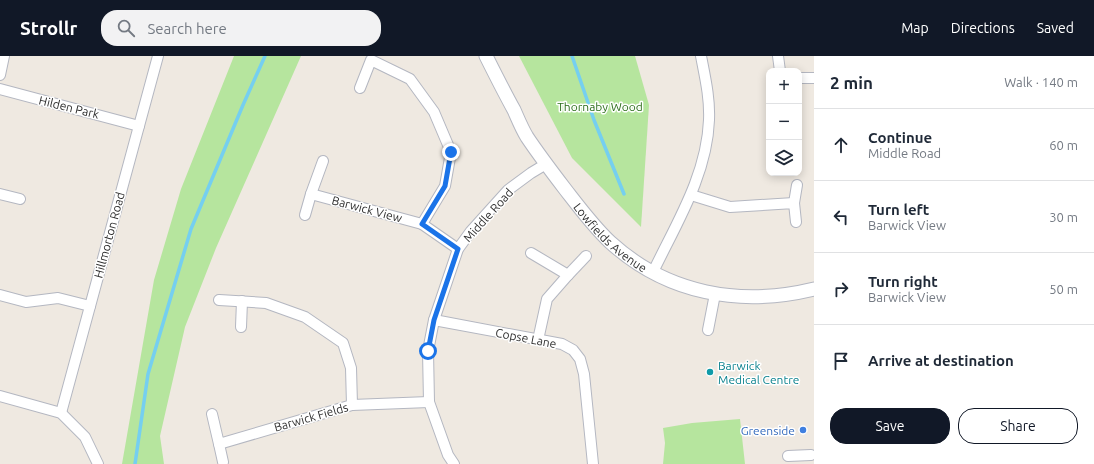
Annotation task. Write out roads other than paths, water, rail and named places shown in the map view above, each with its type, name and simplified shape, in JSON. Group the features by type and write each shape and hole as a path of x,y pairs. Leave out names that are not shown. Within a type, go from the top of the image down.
{"street":[{"path":"0,75 4,56"},
{"name":"Hillmorton Road","path":"61,413 158,56"},
{"name":"Lowfields Avenue","path":"486,56 527,136 546,164 593,224 610,242 634,261 653,272 685,286 715,294 739,297 768,297 797,294 814,289"},
{"path":"653,272 691,195 699,173 707,140 709,120 707,88 701,56"},
{"path":"778,56 780,68"},
{"path":"360,88 372,58 410,78 434,112 451,152 445,186 422,224"},
{"path":"802,78 814,78"},
{"name":"Hilden Park","path":"0,89 139,126"},
{"path":"305,215 323,161"},
{"name":"Middle Road","path":"454,464 448,455 429,402 428,351 434,320 458,249 471,231 508,190 546,164"},
{"path":"796,222 794,203 797,185"},
{"path":"0,194 20,199"},
{"name":"Barwick View","path":"311,194 422,224 458,249"},
{"path":"691,195 730,207 794,203"},
{"path":"531,253 568,276"},
{"path":"538,340 547,299 586,256"},
{"path":"708,330 715,294"},
{"path":"0,295 26,302 58,298 90,306"},
{"path":"219,300 266,303 306,317 343,343 351,368 352,405"},
{"path":"241,327 242,301"},
{"name":"Copse Lane","path":"434,320 562,344 572,350 580,359 584,374 593,464"},
{"path":"0,396 61,413 86,437 98,464"},
{"name":"Barwick Fields","path":"219,444 352,405 429,402"},
{"path":"212,414 223,462"},
{"path":"788,456 812,458"}],"waterway":[{"path":"135,464 148,374 191,229 265,56"},
{"path":"572,56 594,120 624,194"}],"place":[{"name":"Barwick Medical Centre","path":"710,372"},
{"name":"Greenside","path":"803,430"}],"park label":[{"name":"Thornaby Wood","path":"600,106"}]}
